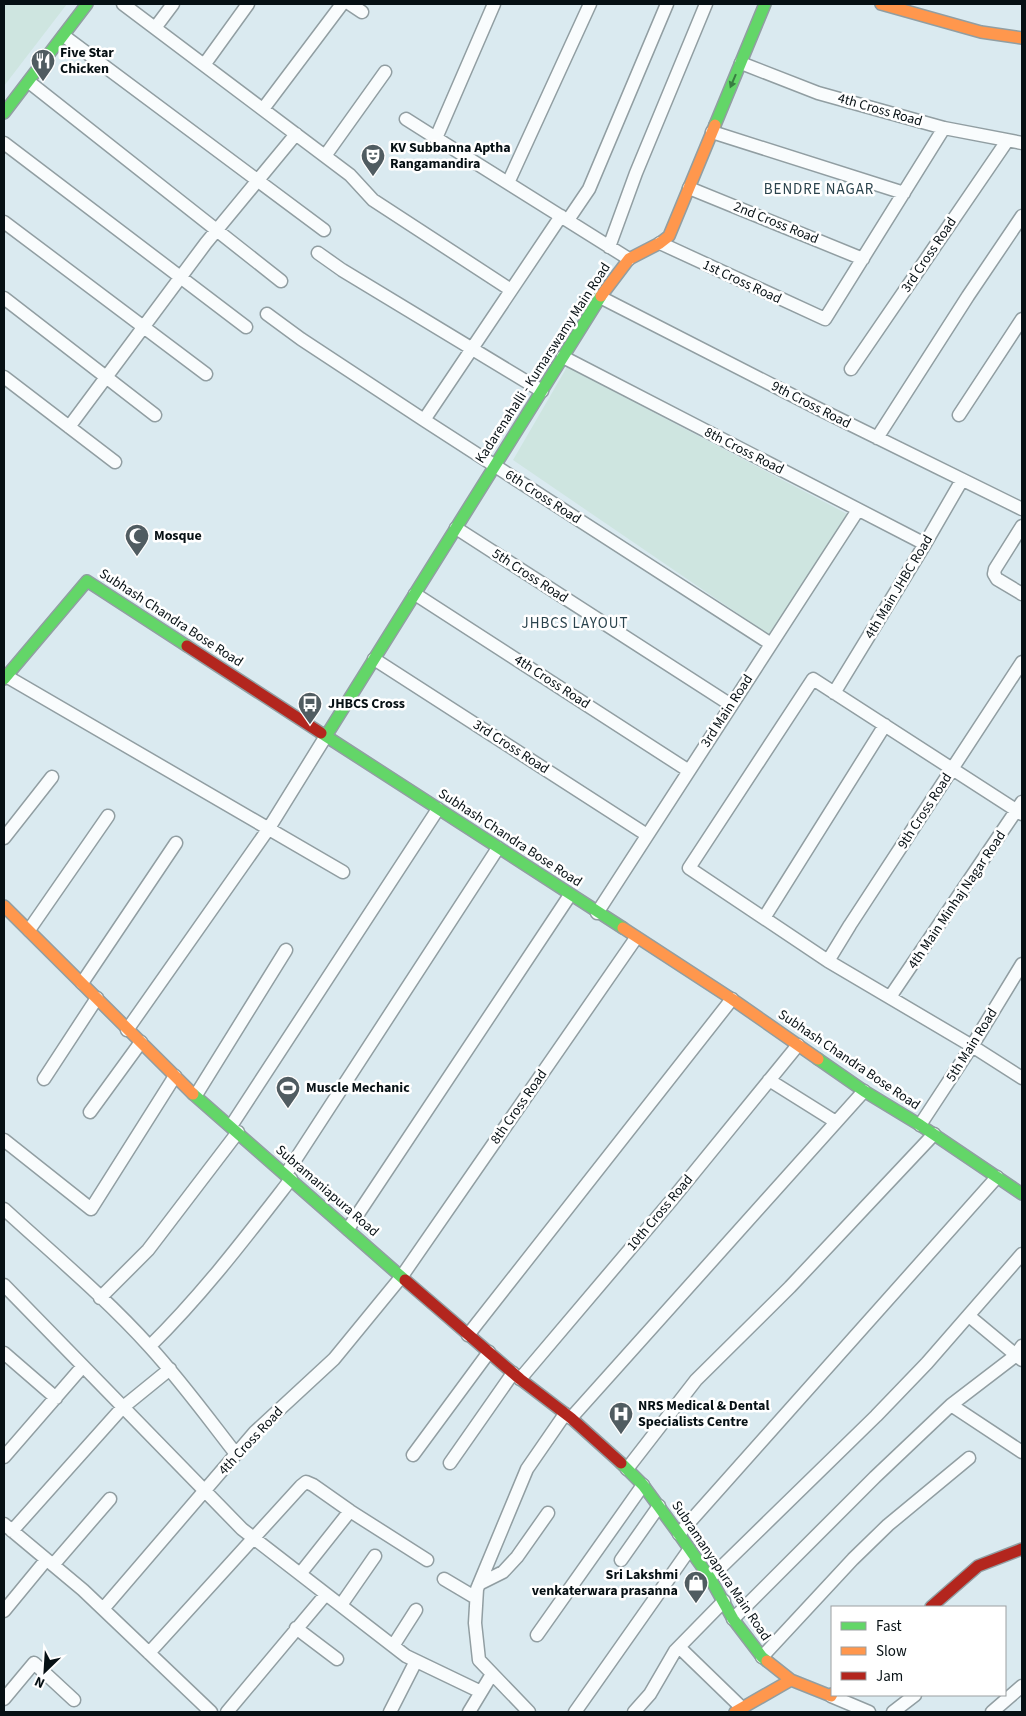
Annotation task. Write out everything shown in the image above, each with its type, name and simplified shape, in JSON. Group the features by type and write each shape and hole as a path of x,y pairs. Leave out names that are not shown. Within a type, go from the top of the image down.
{"street":[{"path":"4,113 87,4"},
{"path":"123,4 350,175 373,200 511,290"},
{"path":"155,28 173,4"},
{"path":"204,65 248,4"},
{"path":"263,109 342,4"},
{"path":"350,4 362,12"},
{"path":"436,138 494,4"},
{"path":"508,183 590,4"},
{"path":"424,420 511,290 564,218 589,189 666,4"},
{"path":"609,247 636,173 706,4"},
{"name":"Kadarenahalli - Kumarswamy Main Road","path":"326,736 600,297 629,259 660,243 668,236 765,4"},
{"path":"881,4 981,32 1022,38"},
{"path":"64,36 324,230"},
{"name":"4th Cross Road","path":"741,63 818,93 944,128 1022,144"},
{"path":"325,156 385,72"},
{"path":"29,82 281,281"},
{"path":"406,119 629,259"},
{"path":"863,259 944,128"},
{"path":"712,132 904,193"},
{"path":"69,427 217,230 296,134"},
{"name":"3rd Cross Road","path":"852,370 1007,141"},
{"path":"4,143 246,327"},
{"name":"2nd Cross Road","path":"689,188 863,259"},
{"path":"877,438 1022,216"},
{"path":"4,222 206,374"},
{"name":"1st Cross Road","path":"660,243 825,320 863,259"},
{"path":"318,253 342,270 542,391"},
{"name":"9th Cross Road","path":"600,297 877,438 1022,509"},
{"path":"4,298 156,415"},
{"name":"6th Cross Road","path":"267,314 301,339 424,420 771,644"},
{"path":"959,416 1022,318"},
{"name":"8th Cross Road","path":"563,357 925,544"},
{"path":"4,377 115,462"},
{"name":"4th Main JHBC Road","path":"834,693 962,480"},
{"name":"3rd Main Road","path":"597,913 858,510"},
{"path":"1022,526 995,569 994,574 998,579 1022,594"},
{"name":"5th Cross Road","path":"456,528 731,705"},
{"name":"Subhash Chandra Bose Road","path":"5,677 88,581 732,1000 864,1091 934,1134 1022,1194"},
{"name":"4th Cross Road","path":"415,594 689,770"},
{"name":"3rd Cross Road","path":"374,659 647,835"},
{"name":"9th Cross Road","path":"828,961 1022,662"},
{"path":"5,677 343,872"},
{"path":"1020,809 813,680 689,868 828,961 972,1046 1022,1078"},
{"path":"764,918 885,725"},
{"path":"127,1030 269,828 326,736"},
{"path":"4,838 52,777"},
{"path":"100,1298 148,1250 235,1129 438,809"},
{"name":"4th Main Minhaj Nagar Road","path":"890,997 1020,809"},
{"path":"29,930 108,816"},
{"path":"82,983 176,844"},
{"path":"150,1346 174,1323 208,1284 289,1177 498,848"},
{"path":"348,1228 570,895"},
{"name":"Subramaniapura Road","path":"4,906 127,1030 196,1096 468,1335 568,1416 643,1485"},
{"name":"8th Cross Road","path":"402,1276 636,938"},
{"path":"196,1096 286,950"},
{"name":"5th Main Road","path":"920,1125 972,1046 1022,964"},
{"path":"44,1079 97,998"},
{"path":"468,1335 732,1000"},
{"path":"90,1112 141,1042"},
{"name":"10th Cross Road","path":"450,1463 517,1376 670,1202 798,1045"},
{"path":"4,1140 91,1210 175,1076"},
{"path":"769,1080 836,1122"},
{"path":"529,1712 479,1660 475,1623 476,1589 526,1469 568,1416 864,1091"},
{"path":"627,1469 696,1380 802,1275 934,1134"},
{"path":"679,1534 997,1177"},
{"path":"4,1209 150,1346 236,1454"},
{"path":"710,1578 927,1364 1022,1254"},
{"name":"4th Cross Road","path":"102,1609 255,1432 334,1359 402,1276"},
{"path":"4,1285 242,1529 406,1656 481,1692"},
{"path":"733,1618 875,1477 951,1405 1020,1354 969,1316"},
{"path":"413,1455 489,1352"},
{"path":"4,1353 56,1398"},
{"path":"4,1457 83,1366"},
{"path":"170,1369 122,1408 8,1527 102,1609 211,1712"},
{"path":"951,1405 1022,1452"},
{"path":"762,1657 888,1525 969,1458"},
{"path":"148,1653 306,1482 314,1485 350,1511 427,1560"},
{"path":"537,1634 643,1485"},
{"name":"Subramanyapura Main Road","path":"643,1485 710,1578 733,1618 762,1657 792,1680 831,1695"},
{"path":"4,1611 110,1499"},
{"path":"621,1560 659,1506"},
{"path":"300,1574 350,1511"},
{"path":"479,1584 503,1572 517,1557 548,1514"},
{"path":"932,1606 978,1566 1022,1549"},
{"path":"575,1712 690,1550"},
{"path":"341,1605 376,1556"},
{"path":"444,1578 476,1598"},
{"path":"226,1712 326,1594"},
{"path":"634,1712 650,1694 675,1651 724,1601"},
{"path":"393,1646 416,1610"},
{"path":"296,1628 337,1659"},
{"path":"679,1647 738,1710 792,1680"},
{"path":"390,1712 416,1661"},
{"path":"4,1699 34,1663 74,1700"},
{"path":"469,1712 492,1674"},
{"path":"992,1712 1022,1686"},
{"path":"834,1696 869,1712"},
{"path":"893,1712 913,1696"}],"green space":[{"path":"4,4 67,4 4,86"},
{"path":"567,367 851,516 769,635 513,460"}],"traffic: fast":[{"path":"4,113 87,4"},
{"path":"715,125 765,4"},
{"path":"326,736 601,296"},
{"path":"4,679 87,581 187,646"},
{"path":"321,733 623,928"},
{"path":"818,1059 1022,1194"},
{"path":"193,1094 405,1280"},
{"path":"621,1463 643,1485 710,1578 733,1619 767,1661"}],"traffic: slow":[{"path":"881,4 981,32 1022,38"},
{"path":"601,296 629,259 660,243 669,236 715,125"},
{"path":"4,906 193,1094"},
{"path":"623,928 732,999 818,1059"},
{"path":"767,1661 791,1680 831,1696"},
{"path":"735,1712 791,1680"}],"traffic: jam":[{"path":"187,646 321,733"},
{"path":"405,1280 520,1379 571,1418 621,1463"},
{"path":"932,1606 978,1566 1022,1549"}],"place":[{"name":"Five Star Chicken","path":"43,82"},
{"name":"KV Subbanna Aptha Rangamandira","path":"373,177"},
{"name":"Mosque","path":"137,557"},
{"name":"JHBCS Cross","path":"310,725"},
{"name":"Muscle Mechanic","path":"288,1109"},
{"name":"NRS Medical & Dental Specialists Centre","path":"621,1435"},
{"name":"Sri Lakshmi venkaterwara prasanna","path":"696,1604"}],"district":[{"name":"BENDRE NAGAR","path":"819,189"},
{"name":"JHBCS LAYOUT","path":"575,623"}]}
